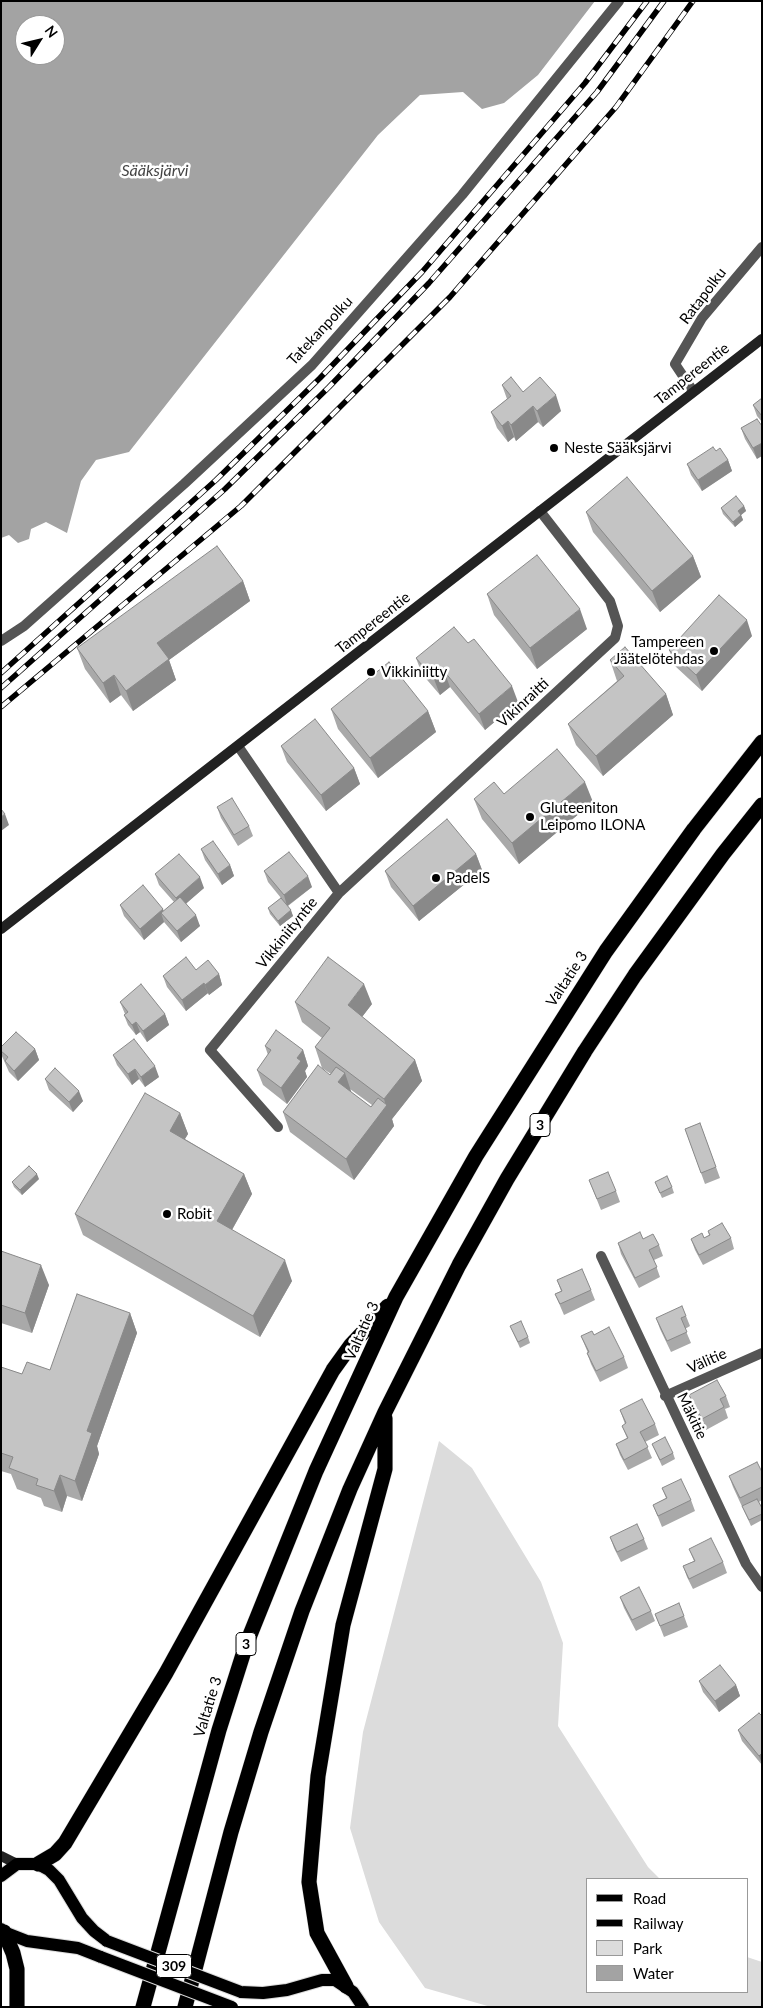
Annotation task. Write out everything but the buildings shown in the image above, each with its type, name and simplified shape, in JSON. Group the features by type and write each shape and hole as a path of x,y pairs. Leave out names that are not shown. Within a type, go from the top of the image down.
{"highway":[{"name":"Valtatie 3","path":"143,2007 219,1730 246,1644 316,1471 396,1297 476,1156 606,951 694,829 762,742"},
{"name":"3","path":"185,2007 231,1832 261,1732 306,1602 350,1489 385,1412 464,1256 507,1179 585,1051 641,967 723,854 762,805"},
{"path":"38,1864 55,1854 65,1843 166,1673 333,1370 350,1345 396,1297"},
{"path":"346,1986 318,1933 309,1882 318,1776 343,1625 385,1469 385,1412"},
{"path":"3,1930 13,1953 17,1969 17,2007"}],"main road":[{"name":"Tampereentie","path":"1,929 71,872 238,746 762,339"},
{"path":"1,1856 17,1864 38,1864"},
{"path":"1,1876 17,1864"},
{"name":"309","path":"38,1864 49,1870 59,1880 82,1918 107,1941 240,1992 263,1993 287,1990 322,1980 335,1980 346,1986"},
{"name":"309","path":"3,1930 27,1941 78,1948 232,2007"},
{"path":"346,1986 362,2004"}],"street":[{"name":"Tatekanpolku","path":"1,641 24,626 169,497 312,365 462,195 619,1"},
{"name":"Ratapolku","path":"693,391 675,364 702,318 762,247"},
{"name":"Vikinraitti","path":"339,894 614,638 618,626 610,601 540,511"},
{"name":"Vikkiniityntie","path":"238,746 339,894 210,1050 278,1127"},
{"name":"Mäkitie","path":"601,1256 746,1564 762,1587"},
{"name":"Välitie","path":"666,1396 762,1353"}],"green space":[{"path":"439,1441 472,1468 541,1582 563,1643 558,1726 648,1867 659,1878 586,1878 586,1993 748,1993 748,1957 762,1962 762,2007 491,2007 425,1988 379,1922 350,1828 363,1732"}],"water":[{"name":"Sääksjärvi","path":"1,1 595,1 538,75 504,103 482,109 463,92 420,95 378,135 129,452 96,460 81,481 67,533 46,522 31,529 29,539 18,543 9,535 1,538"}],"railway":[{"path":"1,673 216,480 320,378 422,272 585,83 647,1"},
{"path":"1,688 225,489 329,387 429,283 597,92 664,1"},
{"path":"1,707 241,506 450,297 616,107 693,1"}],"place":[{"name":"Neste Sääksjärvi","path":"554,448"},
{"name":"Tampereen Jäätelötehdas","path":"714,651"},
{"name":"Vikkiniitty","path":"371,672"},
{"name":"Gluteeniton Leipomo ILONA","path":"530,817"},
{"name":"PadelS","path":"436,878"},
{"name":"Robit","path":"167,1214"}]}
